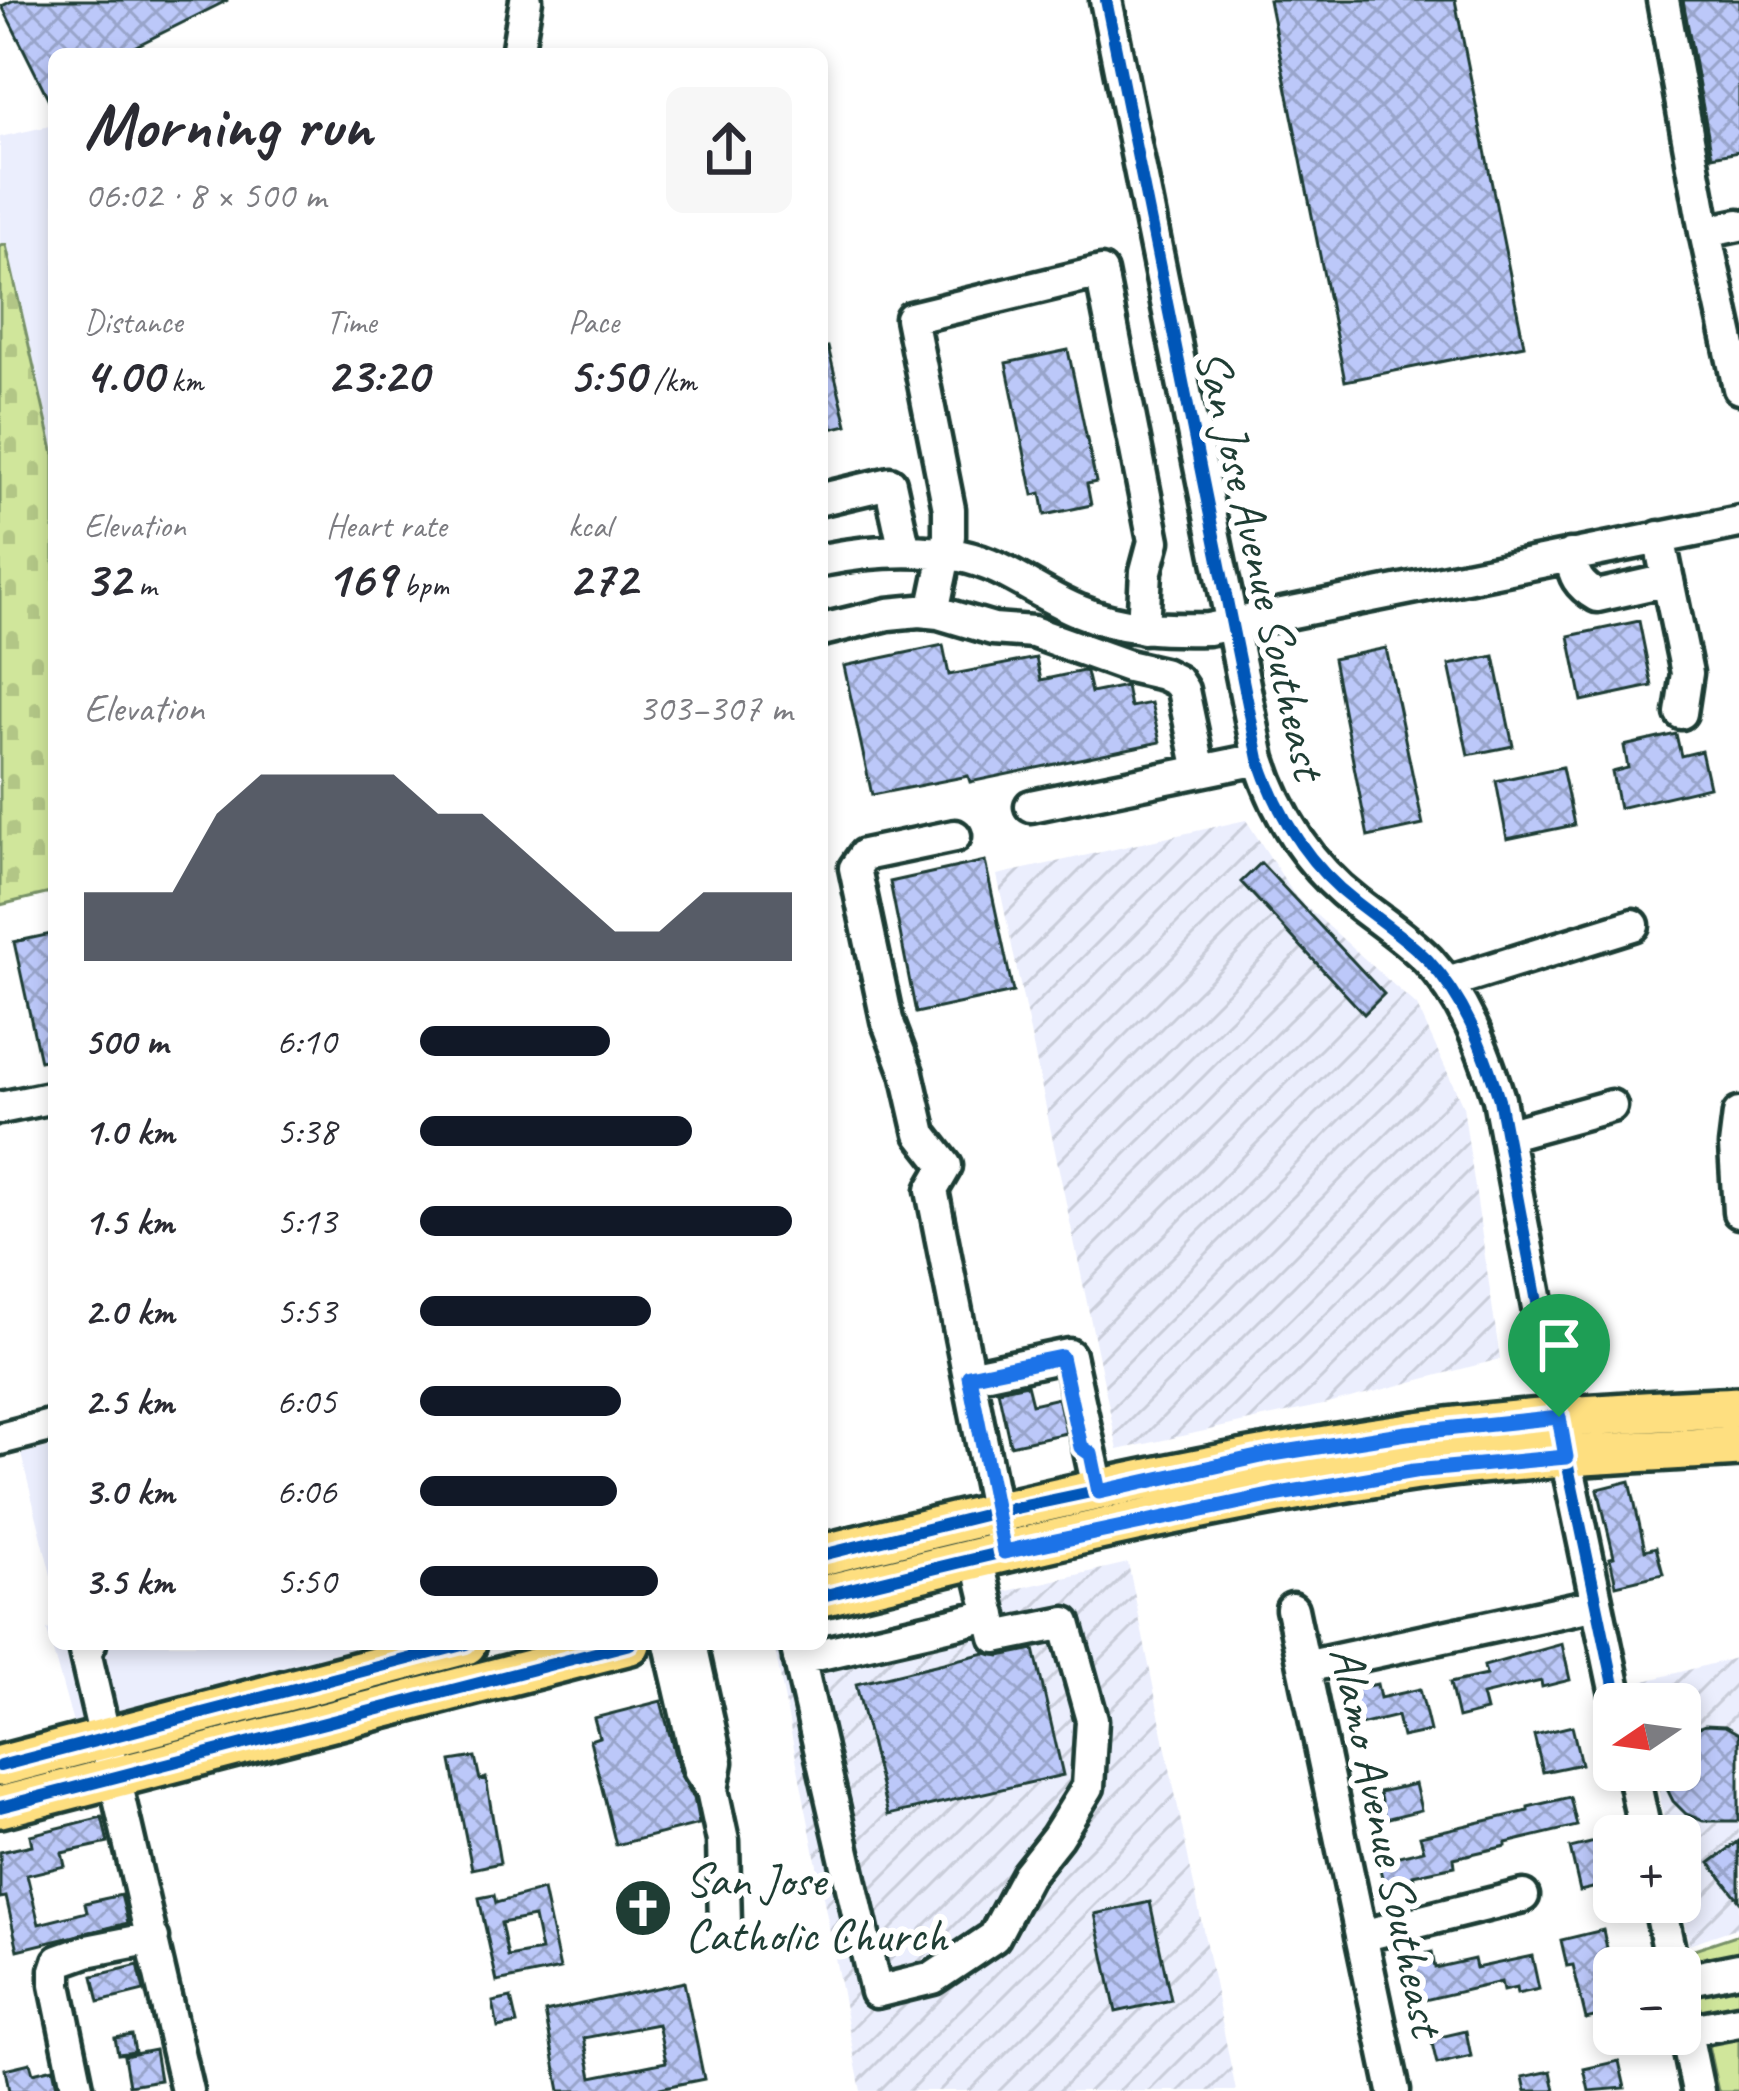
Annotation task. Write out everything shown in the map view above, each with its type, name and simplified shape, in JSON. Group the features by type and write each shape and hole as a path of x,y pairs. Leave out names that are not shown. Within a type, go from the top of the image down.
{"main road":[{"path":"828,1554 996,1512 1095,1473 1559,1417 1739,1406"},
{"path":"828,1595 1274,1495 1414,1471 1739,1446"},
{"path":"0,1766 105,1738 357,1658 419,1650"},
{"path":"0,1807 116,1778 533,1656 582,1650"}],"street":[{"path":"518,48 526,0"},
{"name":"San Jose Avenue Southeast","path":"1106,0 1259,759 1277,805 1316,867 1412,945 1447,983 1480,1042 1499,1099 1613,1683"},
{"path":"1663,0 1739,388"},
{"path":"1705,232 1739,225"},
{"path":"933,612 949,509 911,318 1101,272 1154,542 1146,571 1143,628"},
{"path":"828,498 890,483 905,551"},
{"path":"828,559 905,551 945,554 988,564 1079,611 1143,628 1208,629 1739,521"},
{"path":"1659,537 1687,673 1681,713"},
{"path":"1570,555 1574,576 1597,596 1668,580"},
{"path":"828,629 888,614 933,612 993,629 1033,632 1177,681 1200,771"},
{"path":"1031,806 1259,759"},
{"path":"798,1651 876,1992 933,1978 994,1937 1027,1875 1088,1787 1092,1720 1065,1623 996,1637 990,1555 996,1512 932,1190 946,1166 921,1133 907,1073 887,1021 855,868 864,855 955,836"},
{"path":"1447,983 1633,925"},
{"path":"0,1108 48,1097"},
{"path":"1505,1135 1611,1106"},
{"path":"1738,1117 1739,1212"},
{"path":"969,1376 1070,1355 1095,1473"},
{"path":"0,1439 48,1427"},
{"path":"1266,1455 1274,1495"},
{"path":"1305,1667 1596,1604"},
{"name":"Alamo Avenue Southeast","path":"1292,1609 1394,2091"},
{"path":"828,1645 991,1615"},
{"path":"86,1650 187,2091"},
{"path":"671,1650 698,1769 712,1790"},
{"path":"692,1650 717,1762 712,1790 724,1854 725,1925"},
{"path":"1360,1936 1522,1896"},
{"path":"78,2091 56,1985 59,1961 153,1938"},
{"path":"1701,1978 1739,1970"},
{"path":"1701,2019 1739,2021"},
{"path":"1691,2055 1698,2091"}],"shaded area":[{"path":"48,126 48,451 0,241 0,137"},
{"path":"1246,820 1295,896 1417,1006 1463,1106 1500,1359 1327,1404 1118,1450 997,875"},
{"path":"48,1447 48,1563 21,1454"},
{"path":"1128,1563 1236,2091 861,2091 775,1650 828,1650 828,1633"},
{"path":"53,1650 371,1650 74,1727"},
{"path":"1739,1657 1739,1927 1689,1944 1685,1923 1701,1923 1701,1815 1663,1815 1659,1791 1701,1791 1701,1683 1637,1683"}],"green space":[{"path":"6,245 48,429 48,893 0,905 0,246"},
{"path":"1739,1934 1739,2091 1718,2091 1701,2012 1700,1947"}],"building":[{"path":"14,0 228,0 132,48 48,48 48,98 2,6"},
{"path":"1269,0 1455,0 1524,345 1345,381"},
{"path":"1683,0 1739,0 1739,151 1712,156"},
{"path":"828,347 847,425 828,430"},
{"path":"1068,350 1096,482 1087,484 1091,505 1045,515 1041,493 1033,495 1006,363"},
{"path":"1639,621 1652,686 1582,701 1569,636"},
{"path":"943,645 949,675 1036,658 1041,680 1083,671 1091,693 1126,686 1130,707 1151,703 1160,742 970,782 968,776 872,795 844,666"},
{"path":"1386,648 1423,825 1368,837 1333,659"},
{"path":"1494,656 1513,746 1468,755 1449,665"},
{"path":"1676,734 1681,756 1701,751 1709,787 1619,808 1612,772 1628,768 1624,746"},
{"path":"1562,767 1574,825 1507,839 1496,781"},
{"path":"985,861 1013,992 916,1013 890,882"},
{"path":"1261,863 1384,994 1364,1014 1241,882"},
{"path":"48,935 48,1059 40,1061 14,942"},
{"path":"1027,1384 1032,1404 1058,1398 1066,1433 1010,1445 998,1390"},
{"path":"1630,1481 1645,1550 1656,1547 1663,1574 1616,1585 1598,1489"},
{"path":"1562,1644 1570,1680 1542,1687 1541,1681 1482,1695 1486,1711 1458,1718 1450,1683 1486,1675 1484,1666"},
{"path":"1034,1649 1063,1775 888,1815 856,1684 985,1653 1000,1656"},
{"path":"1377,1684 1380,1698 1420,1689 1430,1731 1402,1737 1397,1716 1356,1726 1348,1690"},
{"path":"661,1701 699,1824 616,1845 590,1740 599,1737 594,1718"},
{"path":"1572,1726 1581,1764 1543,1772 1534,1735"},
{"path":"1701,1726 1725,1726 1739,1734 1739,1821 1703,1821 1701,1815 1686,1814 1668,1791 1701,1791"},
{"path":"475,1757 480,1780 486,1778 500,1863 472,1869 451,1761"},
{"path":"1415,1784 1421,1810 1385,1819 1379,1792"},
{"path":"1570,1797 1577,1826 1454,1858 1455,1866 1413,1875 1415,1882 1385,1889 1378,1861 1424,1850 1420,1836"},
{"path":"102,1817 108,1843 62,1853 65,1866 27,1875 39,1924 87,1912 85,1903 121,1895 128,1923 18,1950 6,1897 0,1898 0,1852 32,1845 30,1835"},
{"path":"1739,1841 1739,1900 1710,1863"},
{"path":"1593,1842 1593,1888 1580,1891 1570,1848"},
{"path":"543,1890 560,1969 497,1982 479,1898 494,1895 496,1903","holes":["534,1917 541,1951 508,1957 501,1923"]},
{"path":"1150,1902 1171,2000 1116,2012 1095,1914"},
{"path":"1603,1930 1607,1947 1593,1947 1593,2017 1586,2019 1573,1965 1567,1966 1561,1940"},
{"path":"1432,1952 1435,1968 1474,1959 1476,1968 1532,1956 1539,1989 1517,1994 1516,1988 1503,1991 1501,1982 1416,2002 1406,1958"},
{"path":"138,1965 144,1991 99,2002 93,1976"},
{"path":"684,1982 704,2079 645,2091 560,2091 545,2012","holes":["658,2024 666,2062 592,2077 584,2038"]},
{"path":"511,1998 517,2024 498,2028 493,2002"},
{"path":"1466,2031 1471,2056 1437,2064 1431,2039"},
{"path":"132,2035 135,2052 118,2054 115,2038"},
{"path":"155,2050 160,2080 129,2085 124,2056"},
{"path":"1619,2061 1625,2088 1589,2091 1584,2069"},
{"path":"30,2063 33,2073 53,2068 58,2091 9,2091 5,2069"},
{"path":"1551,2071 1555,2091 1526,2091 1523,2077"}],"cycle path":[{"path":"1106,0 1259,759 1275,801 1309,856 1339,888 1402,937 1441,975 1463,1008 1486,1061 1499,1099 1614,1683"},
{"path":"828,1554 996,1512 1266,1455"},
{"path":"828,1595 1264,1496 1412,1471 1566,1457"},
{"path":"0,1766 443,1650"},
{"path":"0,1807 607,1650"}],"place":[{"name":"San Jose Catholic Church","path":"643,1908"}],"route":[{"path":"1061,1357 1081,1447 1091,1454 1099,1492 1266,1455 1407,1433 1559,1417 1566,1457 1414,1471 1004,1552 969,1376 1061,1357"}]}
